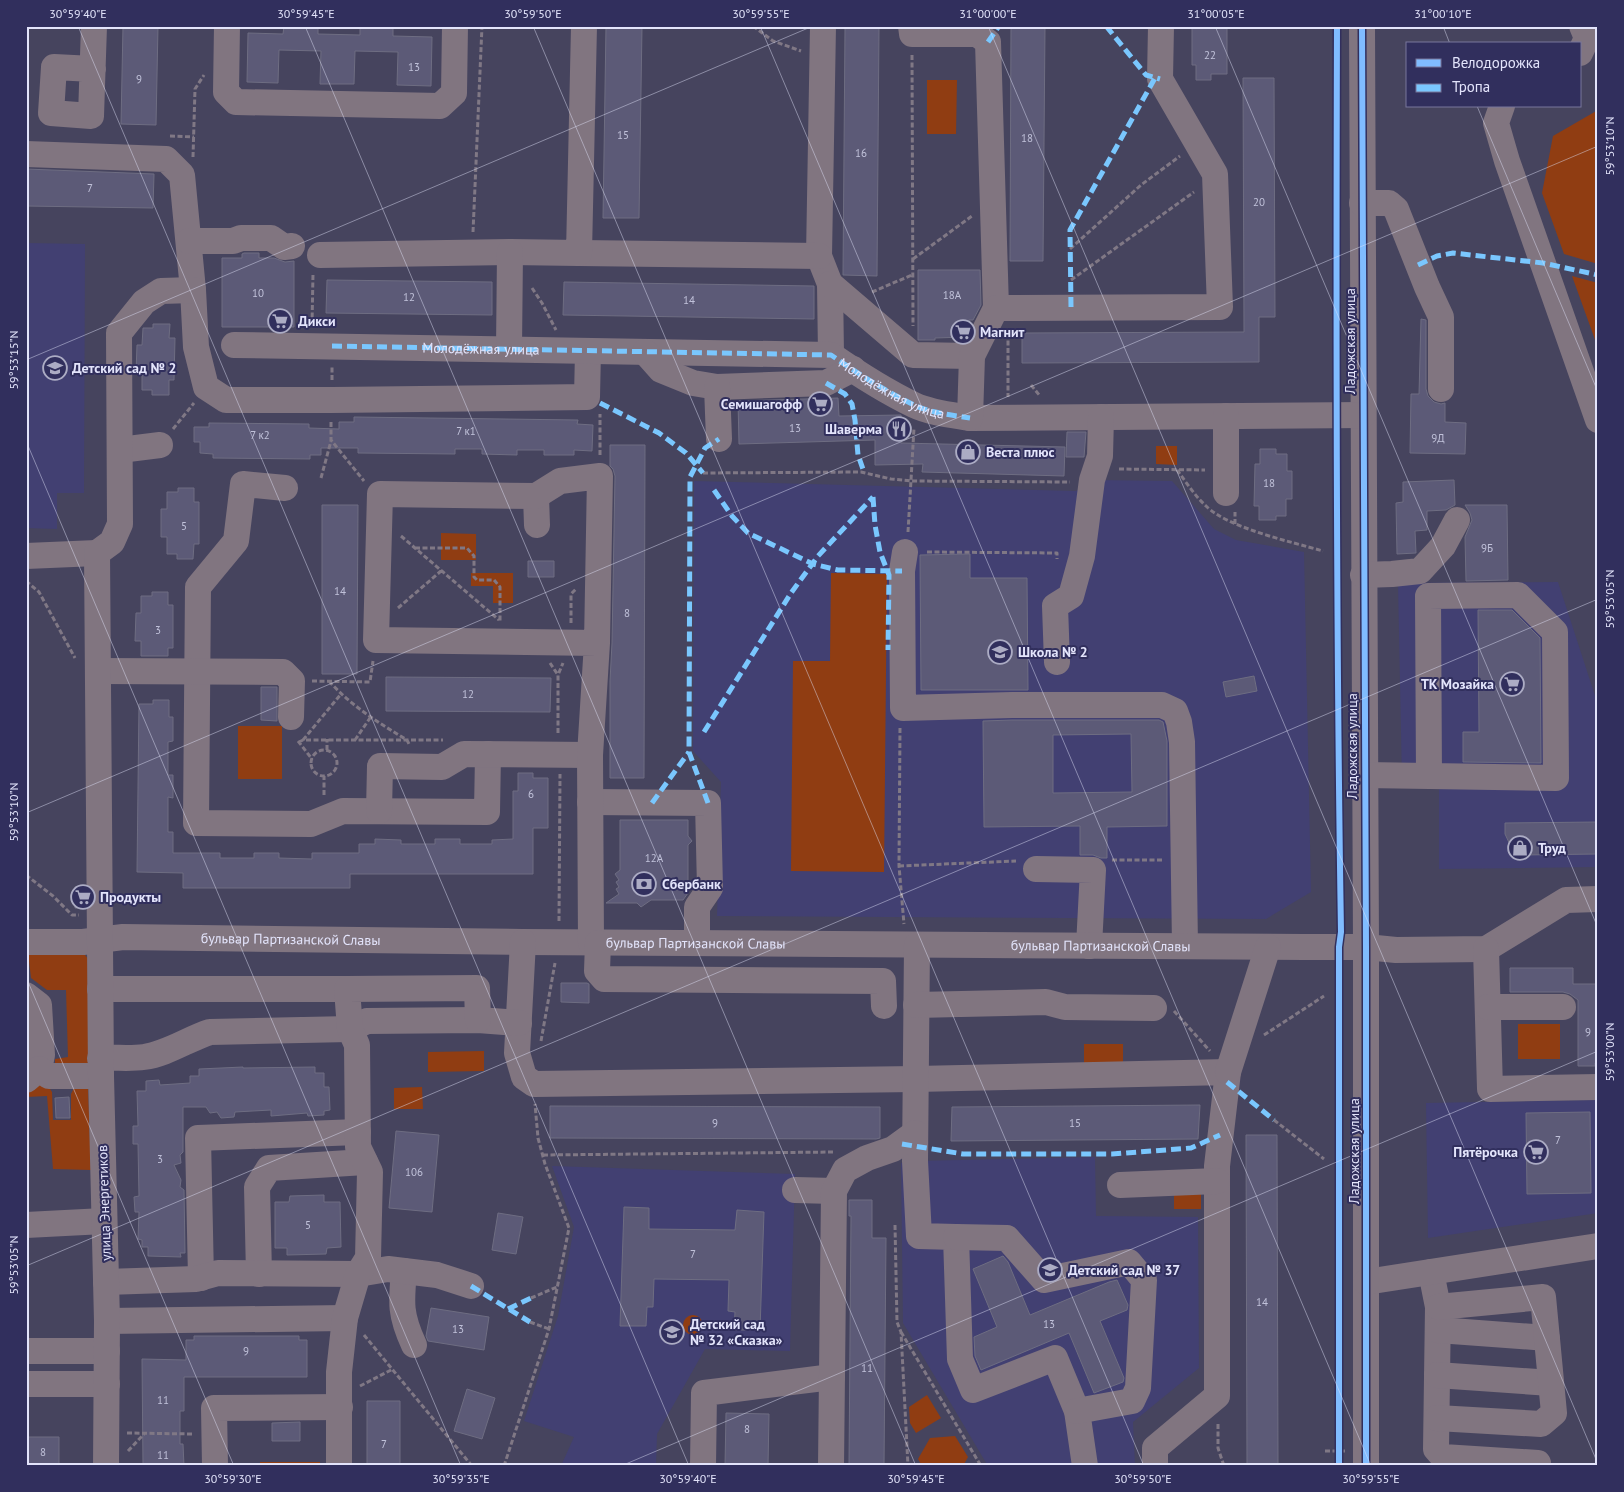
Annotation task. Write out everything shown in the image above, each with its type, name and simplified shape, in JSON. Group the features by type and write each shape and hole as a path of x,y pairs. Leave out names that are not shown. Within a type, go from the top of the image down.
{"street":[{"path":"93,69 94,26"},
{"path":"227,26 226,92 236,102 440,106 454,93 455,26"},
{"path":"579,253 584,26"},
{"path":"823,26 819,256 830,284 831,355"},
{"path":"1002,308 1220,307 1215,177 1160,79 1161,26"},
{"name":"Ладожская улица","path":"1362,26 1366,1466"},
{"path":"1582,26 1587,38 1582,49"},
{"path":"912,30 977,34 988,42 993,200 1002,308 972,356 970,418"},
{"path":"1501,108 1496,123 1507,162 1598,420"},
{"path":"26,154 166,159 182,175 193,290 196,347 206,387 226,400 587,397 577,350"},
{"path":"1362,203 1390,203 1396,209 1441,317 1441,389"},
{"path":"189,241 233,241 241,238 271,238 284,247 292,246"},
{"path":"317,263 579,253 819,256"},
{"path":"502,256 509,349"},
{"path":"830,284 913,354 972,356"},
{"path":"26,556 97,553 112,542 120,524 119,333 144,302 161,292 193,290"},
{"name":"Молодёжная улица","path":"234,345 831,355 915,405 970,418 1363,415"},
{"path":"645,352 661,370 693,384 717,387 826,383 852,369"},
{"path":"717,387 719,439"},
{"path":"1226,416 1226,481"},
{"path":"1056,662 1055,606 1071,596 1082,556 1095,473 1100,456 1101,417"},
{"path":"120,450 160,445"},
{"path":"597,643 516,642 376,633 380,506 536,496 560,481 600,476 597,643 590,755 590,802 594,943 597,971 604,979 883,982 884,1006"},
{"path":"285,488 243,484 236,541 198,587 196,823 311,824 343,811 487,812 488,754"},
{"path":"536,496 537,525"},
{"path":"1363,575 1392,574 1420,570 1443,546 1457,520"},
{"path":"905,552 902,571 903,708 1012,705 1162,705 1175,711 1182,742 1185,946"},
{"name":"улица Энергетиков","path":"97,553 100,1067 107,1321 106,1466"},
{"path":"1364,775 1556,778 1555,632 1518,595 1428,596 1429,776"},
{"path":"99,671 283,672 292,681 298,733"},
{"path":"379,811 380,766 442,767 464,754 590,755"},
{"path":"590,802 708,803 710,888 698,907 697,944"},
{"path":"1036,869 1093,870 1088,946"},
{"path":"1598,899 1566,900 1486,949 1490,1089 1598,1087"},
{"name":"бульвар Партизанской Славы","path":"26,942 83,942 123,937 697,944 1366,947 1396,950 1486,949"},
{"path":"523,942 517,1054 524,1077 534,1084 916,1079 1231,1063"},
{"path":"820,944 820,981"},
{"path":"911,945 916,1005 915,1134 919,1236 1007,1238 1044,1280 1129,1262 1144,1280 1138,1388 1132,1401 1076,1411"},
{"path":"1155,1466 1155,1448 1217,1396 1216,1166 1231,1063 1268,947"},
{"path":"100,989 477,988 478,1020"},
{"path":"339,1466 340,1372 345,1318 358,1274 368,1258 370,1172 358,1147 357,1045 350,1029 347,989"},
{"path":"26,995 39,1005 42,1056 32,1074 49,1076 144,1057 172,1049 190,1039 210,1032 350,1029 367,1021 478,1020 519,1023"},
{"path":"916,1005 1046,1002 1065,1007 1161,1006"},
{"path":"1488,1007 1563,1007"},
{"path":"201,1278 198,1138 358,1132"},
{"path":"831,1466 834,1190 845,1170 867,1158 893,1149 915,1134"},
{"path":"259,1274 257,1187 269,1168 268,1135"},
{"path":"269,1168 365,1162"},
{"path":"1120,1185 1217,1181"},
{"path":"795,1190 834,1190"},
{"path":"26,1225 104,1221"},
{"path":"956,1237 960,1359 973,1390 1055,1358 1076,1411 1085,1466"},
{"path":"1366,1282 1598,1246"},
{"path":"106,1282 201,1278 218,1274 358,1274 388,1269 437,1275 471,1286"},
{"path":"404,1271 401,1309 405,1326 414,1345"},
{"path":"1431,1272 1438,1318 1436,1449 1443,1457 1538,1463"},
{"path":"1437,1418 1540,1424 1554,1413 1543,1297 1438,1318"},
{"path":"107,1321 345,1318"},
{"path":"1438,1318 1547,1338"},
{"path":"26,1351 107,1351"},
{"path":"1437,1375 1551,1383"},
{"path":"703,1466 704,1393 832,1377"},
{"path":"26,1384 106,1384"},
{"path":"215,1466 214,1408 340,1402"}],"path":[{"path":"482,26 472,234 502,256 528,282 577,350"},
{"path":"753,26 773,41 822,59"},
{"path":"912,30 913,354"},
{"path":"193,164 195,89 204,74"},
{"path":"166,136 194,137"},
{"path":"1070,249 1141,185 1197,143"},
{"path":"1071,280 1215,177"},
{"path":"912,259 993,200"},
{"path":"317,263 322,346 332,400 331,440 321,478"},
{"path":"850,301 912,275"},
{"path":"1002,308 1008,418"},
{"path":"160,445 206,387"},
{"path":"587,397 600,403 600,476"},
{"path":"915,405 912,481 905,552 1057,553 1057,562"},
{"path":"331,440 414,548 510,629 516,642"},
{"path":"703,473 861,472 891,479 912,481 1069,483 1108,469 1177,470 1226,481"},
{"path":"1177,470 1206,507 1219,517 1243,527 1324,552"},
{"path":"414,548 467,548 474,556 474,577 477,580 494,580 500,587 500,621"},
{"path":"292,681 370,682 376,633 441,571"},
{"path":"26,581 39,592 80,666 99,671"},
{"path":"329,681 341,694 370,718 407,740 421,767"},
{"path":"298,733 341,694"},
{"path":"903,708 900,717 899,866 911,945"},
{"path":"355,740 370,718"},
{"path":"298,733 327,740 445,740"},
{"path":"327,740 327,750"},
{"path":"327,750 336,758 337,764 335,770 324,776 313,770 311,764 315,753 327,750"},
{"path":"559,927 560,755"},
{"path":"1093,870 1111,860 1184,860"},
{"path":"899,866 1027,861 1036,869"},
{"path":"26,876 53,896 72,915 80,915"},
{"path":"541,1044 557,956"},
{"path":"1161,1006 1231,1063 1324,996"},
{"path":"504,1466 549,1329 569,1228 538,1138 534,1084"},
{"path":"1274,1120 1324,1159"},
{"path":"543,1155 839,1152 867,1158"},
{"path":"894,1217 897,1322 901,1332 981,1466"},
{"path":"531,1298 558,1286"},
{"path":"345,1318 367,1338 472,1466"},
{"path":"530,1322 549,1329"},
{"path":"901,1332 908,1466"},
{"path":"340,1402 393,1369"},
{"path":"1217,1396 1218,1448 1224,1466"},
{"path":"144,1433 215,1434"},
{"path":"1339,1441 1339,1458"}],"shaded area":[{"path":"927,80 957,80 956,134 927,134"},
{"path":"1598,110 1598,264 1564,254 1542,193 1553,136"},
{"name":"Детский сад № 2","path":"26,243 85,244 84,493 57,493 57,529 26,528"},
{"path":"1572,276 1598,283 1598,348"},
{"path":"1156,446 1177,446 1177,465 1156,464"},
{"name":"Школа № 2","path":"1092,480 1172,481 1214,529 1236,540 1304,552 1311,892 1266,919 717,916 721,782 693,751 694,481 1076,491"},
{"path":"441,533 476,534 476,560 441,560"},
{"path":"471,573 513,573 513,603 493,603 493,586 471,586"},
{"path":"831,573 887,574 884,872 791,871 793,661 830,661"},
{"path":"1558,582 1598,705 1598,867 1439,869 1439,780 1402,781 1398,583"},
{"path":"238,726 282,726 282,779 238,779"},
{"path":"26,951 80,952 89,960 93,1056 86,1065 55,1064 55,1059 68,1057 66,990 47,990 31,978 29,961 26,961"},
{"path":"1518,1024 1560,1024 1560,1059 1518,1059"},
{"path":"1084,1044 1123,1044 1123,1063 1084,1063"},
{"path":"484,1051 484,1071 428,1072 428,1052"},
{"path":"37,1083 50,1089 52,1092 53,1120 71,1120 71,1094 74,1088 88,1086 91,1170 53,1169 47,1096 26,1097 26,1090"},
{"path":"422,1087 423,1109 394,1109 394,1088"},
{"path":"1598,1100 1598,1213 1428,1238 1426,1103"},
{"name":"Детский сад № 37","path":"1095,1157 1096,1216 1198,1217 1199,1368 1133,1422 1135,1466 988,1466 903,1323 901,1163 915,1161"},
{"name":"Детский сад № 32 «Сказка»","path":"552,1166 795,1174 790,1351 705,1349 657,1434 656,1466 561,1466 574,1437 524,1421 558,1316 574,1227"},
{"path":"1174,1192 1201,1192 1201,1209 1174,1209"},
{"path":"693,1315 700,1318 703,1325 700,1332 693,1335 686,1332 683,1325 686,1318"},
{"path":"927,1395 941,1418 916,1433 910,1423 909,1407"},
{"path":"955,1436 968,1457 963,1466 922,1466 918,1459 930,1438"},
{"path":"260,1462 320,1462 320,1466 260,1466"}],"building":[{"path":"123,26 158,26 156,125 121,124"},
{"path":"284,26 318,26 318,34 360,35 360,26 393,26 393,36 432,37 431,86 397,85 398,52 355,51 354,84 320,84 321,51 279,50 278,83 247,82 248,33 283,34"},
{"path":"606,26 642,26 639,218 603,218"},
{"path":"1011,26 1045,26 1043,261 1010,261"},
{"path":"1192,26 1227,27 1227,74 1211,74 1211,80 1196,80 1196,65 1192,65"},
{"path":"845,28 879,28 877,276 843,275"},
{"path":"1243,78 1274,78 1275,317 1259,317 1259,362 1022,363 1022,333 1244,332"},
{"path":"26,169 154,174 153,208 26,206"},
{"path":"244,253 259,253 259,258 274,258 285,262 294,261 294,327 222,327 222,258 242,258"},
{"path":"918,270 980,270 981,305 973,320 969,320 969,328 965,337 918,340"},
{"path":"327,280 492,282 492,315 326,313"},
{"path":"564,282 814,286 814,319 563,315"},
{"path":"1421,319 1426,320 1426,389 1428,396 1434,402 1445,403 1445,422 1466,423 1465,454 1410,453 1411,394 1419,394"},
{"path":"153,324 170,324 169,338 175,338 174,380 169,380 169,395 152,395 152,390 142,390 142,373 136,373 137,345 142,345 143,328 153,328"},
{"path":"838,398 839,416 901,415 901,443 1065,447 1064,476 922,472 923,464 875,465 875,440 739,444 738,401"},
{"path":"354,417 578,420 577,424 593,425 592,451 574,450 574,455 544,455 544,450 517,450 517,455 482,454 482,449 455,449 455,454 358,453 358,448 321,448 321,455 310,455 310,459 213,458 213,454 200,453 200,442 194,442 194,427 209,427 209,423 309,424 309,428 339,429 339,422 354,422"},
{"path":"1067,432 1086,432 1084,457 1066,457"},
{"path":"610,445 645,445 644,778 610,778 610,681 615,476 610,466"},
{"path":"1260,449 1276,449 1276,454 1287,454 1287,471 1292,471 1292,499 1286,499 1286,516 1276,516 1276,520 1259,520 1259,506 1254,506 1255,464 1260,464"},
{"path":"1454,480 1455,505 1446,510 1427,511 1427,530 1415,531 1416,553 1397,554 1396,503 1403,502 1403,482"},
{"path":"178,488 194,488 194,502 199,502 199,544 194,544 193,559 177,559 177,554 167,554 167,537 161,537 161,509 167,509 167,492 178,492"},
{"path":"322,505 358,505 357,674 322,674"},
{"path":"1465,505 1507,505 1508,580 1466,581 1465,537 1472,520"},
{"path":"970,554 970,578 1027,578 1028,690 921,690 920,555"},
{"path":"528,561 554,561 554,577 528,577"},
{"path":"152,592 168,592 168,605 173,605 173,648 168,648 168,656 141,656 141,641 135,641 136,613 141,613 141,596 152,596"},
{"name":"ТК Мозайка","path":"1478,610 1512,610 1540,638 1541,763 1463,762 1463,732 1479,732"},
{"path":"1254,676 1257,691 1226,697 1223,682"},
{"path":"386,677 551,678 550,712 386,711"},
{"path":"261,687 277,687 277,721 261,720"},
{"path":"153,700 169,700 169,717 173,717 173,741 168,742 168,775 173,775 173,798 168,797 168,832 173,832 173,853 220,853 220,858 254,858 254,853 279,853 279,858 312,859 312,853 359,853 359,844 375,844 375,839 401,840 401,844 435,844 435,839 460,839 460,844 492,844 492,840 513,839 513,791 518,791 518,773 533,773 533,778 548,778 548,828 533,828 533,874 350,874 350,888 183,888 183,873 137,872 139,704 153,704"},
{"path":"1159,720 1163,722 1167,741 1167,826 1107,827 1107,858 1080,855 1080,826 984,827 983,721","holes":["1131,734 1132,792 1053,793 1053,735"]},
{"path":"620,820 688,820 688,836 692,841 688,845 688,893 683,900 651,900 641,907 637,903 606,903 619,894 616,889 619,887 616,882 619,880 615,874 620,870"},
{"path":"1598,822 1598,854 1523,855 1512,849 1505,834 1505,823"},
{"path":"75,887 85,887 85,908 75,908"},
{"path":"1510,968 1573,968 1573,984 1598,984 1598,1063 1595,1063 1595,1066 1578,1066 1578,1000 1570,994 1563,992 1510,992"},
{"path":"561,983 589,984 589,1003 561,1002"},
{"path":"315,1067 315,1073 324,1073 324,1087 329,1087 330,1110 324,1111 324,1115 308,1116 307,1113 271,1116 271,1110 235,1112 234,1117 221,1118 217,1112 210,1113 206,1107 183,1107 183,1152 180,1155 181,1163 174,1165 181,1180 180,1187 184,1190 185,1253 180,1253 181,1257 148,1256 148,1247 142,1247 142,1240 138,1239 139,1212 135,1212 134,1197 139,1196 138,1144 133,1144 133,1126 138,1126 137,1091 146,1091 146,1081 159,1080 160,1085 190,1083 190,1076 199,1076 199,1069"},
{"path":"69,1097 70,1118 56,1118 55,1098"},
{"path":"1200,1105 1198,1139 951,1141 952,1107"},
{"path":"550,1106 880,1107 880,1138 550,1138"},
{"path":"1590,1112 1591,1193 1527,1194 1526,1113"},
{"path":"396,1131 439,1135 432,1212 389,1208"},
{"path":"1246,1135 1277,1135 1278,1466 1247,1466"},
{"path":"324,1195 324,1202 340,1202 341,1247 327,1248 326,1254 287,1255 287,1248 275,1248 275,1202 289,1202 290,1196"},
{"path":"849,1200 872,1200 872,1238 886,1238 884,1466 849,1466 851,1216 849,1216"},
{"path":"624,1207 649,1208 649,1229 735,1230 737,1210 764,1212 760,1330 734,1330 735,1312 728,1311 729,1280 654,1279 653,1307 647,1307 646,1326 620,1326"},
{"path":"498,1213 523,1217 516,1254 492,1250"},
{"path":"1003,1256 1008,1262 1030,1315 1117,1280 1128,1305 1127,1310 1100,1321 1124,1378 1123,1382 1094,1393 1069,1333 981,1370 975,1356 974,1337 997,1327 973,1269"},
{"path":"431,1308 489,1317 484,1350 428,1341 426,1336"},
{"path":"194,1336 299,1336 299,1340 307,1340 307,1377 184,1377 184,1411 180,1411 180,1444 183,1444 184,1466 143,1466 142,1359 186,1360 186,1340 194,1340"},
{"path":"467,1389 495,1398 482,1439 454,1431"},
{"path":"367,1401 400,1401 400,1466 367,1466"},
{"path":"726,1413 769,1414 768,1466 725,1466"},
{"path":"300,1422 300,1441 272,1441 272,1423"},
{"path":"28,1437 59,1437 59,1466 28,1466"}],"marked path":[{"path":"988,42 999,26"},
{"path":"1106,26 1146,75 1160,79"},
{"path":"1071,307 1070,230 1155,78"},
{"path":"1418,265 1437,256 1453,253 1543,263 1598,275"},
{"path":"332,346 831,355 871,382 914,405 934,412 970,418"},
{"path":"826,383 845,394 852,404 858,455 864,472"},
{"path":"600,403 659,433 686,453 703,473"},
{"path":"708,803 689,752 690,477 705,448 719,439"},
{"path":"714,490 732,516 748,533 813,564 838,570 902,571"},
{"path":"873,497 875,525 880,552 889,575 888,650"},
{"path":"704,732 791,593 818,556 873,497"},
{"path":"652,803 689,752"},
{"path":"1227,1082 1274,1120"},
{"path":"902,1144 963,1154 1112,1154 1191,1148 1220,1135"},
{"path":"471,1286 530,1322"},
{"path":"508,1309 531,1298"}],"cycle path":[{"path":"1337,26 1338,706 1341,932 1339,947 1339,1466"},
{"path":"1362,26 1366,1466"}],"place":[{"name":"Дикси","path":"280,321"},
{"name":"Магнит","path":"963,332"},
{"name":"Детский сад № 2","path":"55,368"},
{"name":"Семишагофф","path":"820,404"},
{"name":"Шаверма","path":"899,429"},
{"name":"Веста плюс","path":"968,452"},
{"name":"Школа № 2","path":"1000,652"},
{"name":"ТК Мозайка","path":"1512,684"},
{"name":"Труд","path":"1520,848"},
{"name":"Сбербанк","path":"644,884"},
{"name":"Продукты","path":"83,897"},
{"name":"Пятёрочка","path":"1536,1152"},
{"name":"Детский сад № 37","path":"1050,1270"},
{"name":"Детский сад № 32 «Сказка»","path":"672,1332"}]}
